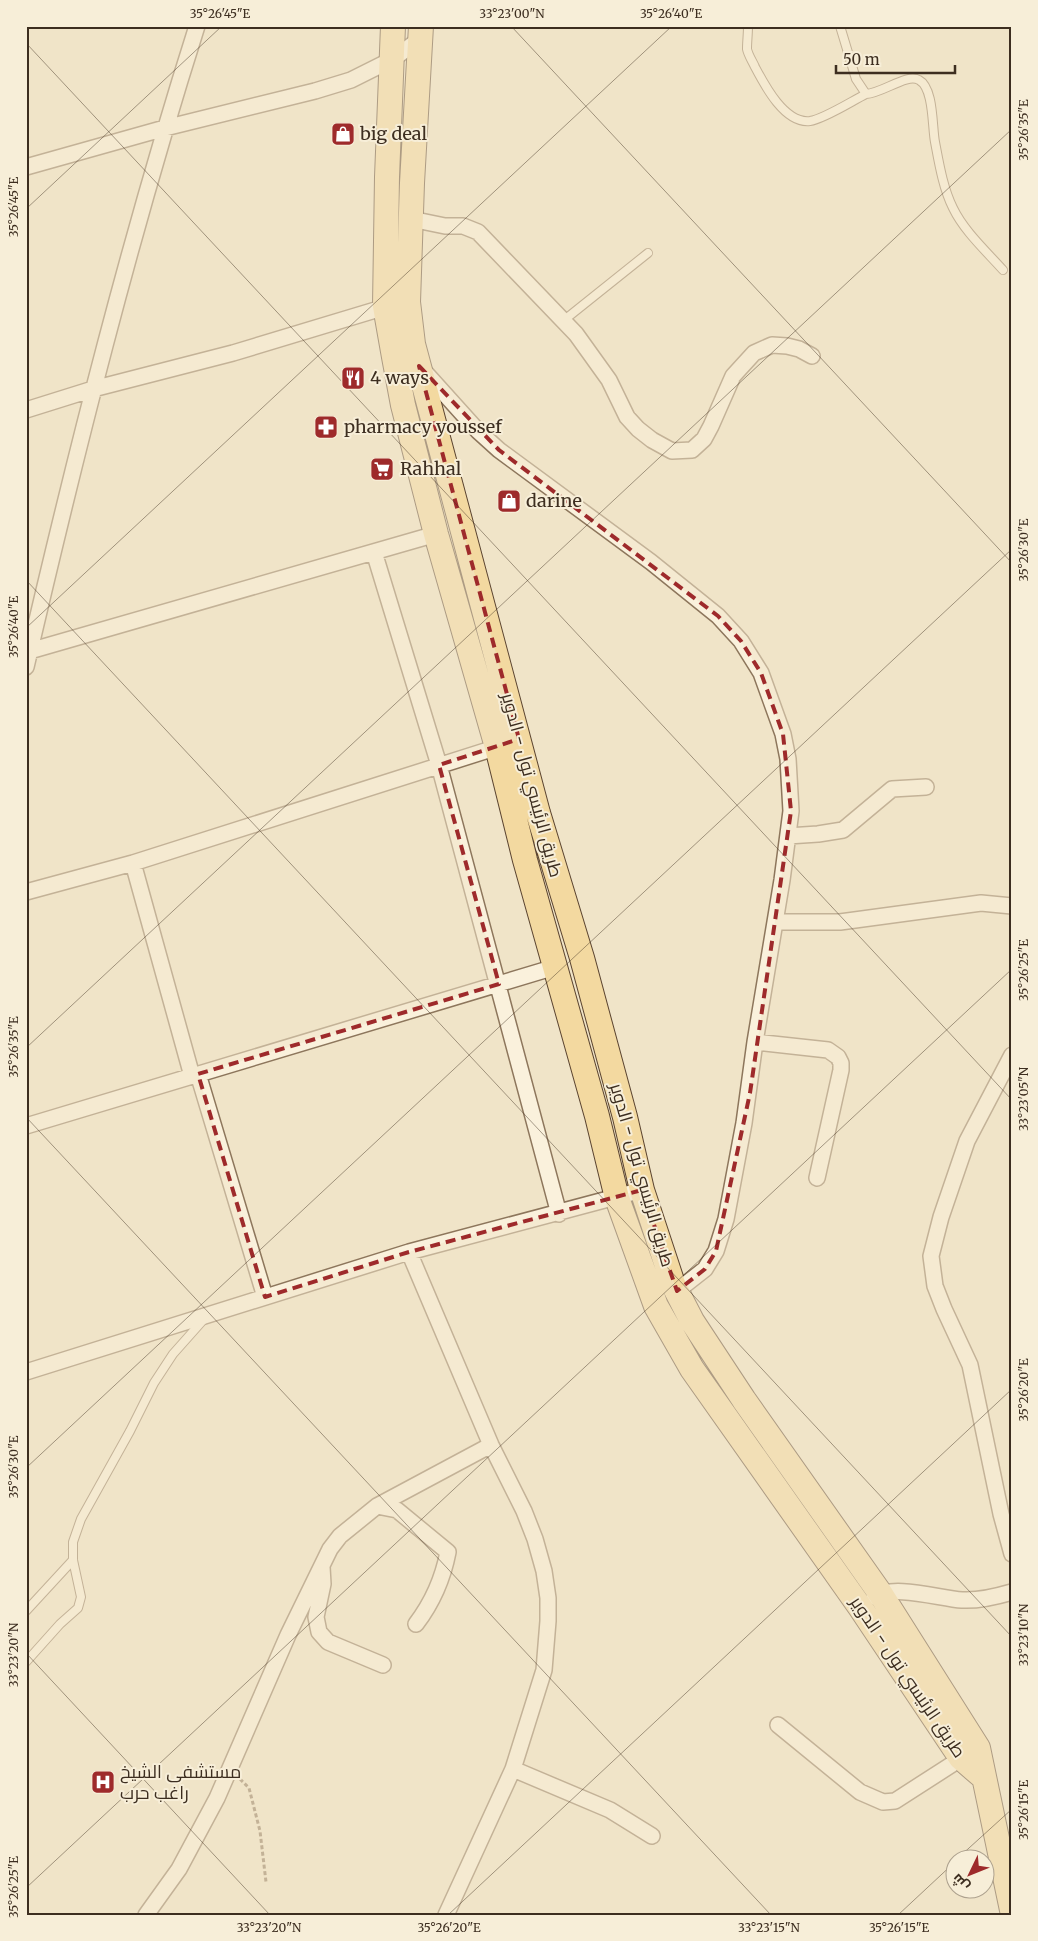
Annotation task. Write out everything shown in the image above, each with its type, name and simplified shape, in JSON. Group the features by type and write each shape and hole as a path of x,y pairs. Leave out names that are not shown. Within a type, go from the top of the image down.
{"main road":[{"name":"طريق الرئيسي تول - الدوير","path":"393,26 387,177 403,405 436,534 497,747 525,860 597,1116 617,1198 656,1306 692,1369 860,1607 969,1753"},
{"name":"طريق الرئيسي تول - الدوير","path":"420,33 411,219 397,304 413,344 538,813 582,958 625,1117 642,1190 677,1291 692,1321 744,1400 880,1593 983,1777 1012,1910"}],"street":[{"path":"26,667 28,652 93,390 165,128 197,26"},
{"path":"26,167 165,128 315,92 350,80 393,58 420,33"},
{"path":"411,219 445,226 463,226 478,232 576,334 609,380 627,417 652,440 672,451 692,450 704,439 733,376 754,353 772,345 799,349 812,356"},
{"path":"26,410 233,353 397,304"},
{"path":"419,366 478,431 499,450 686,589 718,616 741,641 762,673 783,734 790,783 788,836 755,1042 750,1093 726,1219 716,1251 705,1269 677,1291"},
{"path":"28,652 436,534"},
{"path":"374,552 439,765 559,1214"},
{"path":"26,892 133,863 519,739"},
{"path":"788,836 843,830 892,789 926,787"},
{"path":"133,863 195,1075 265,1297"},
{"path":"775,922 840,922 980,902 1012,906"},
{"path":"26,1126 555,968"},
{"path":"755,1042 828,1050 838,1057 841,1062 840,1083 818,1178"},
{"path":"1012,1055 967,1141 941,1216 931,1256 935,1286 970,1366 1001,1514 1012,1554"},
{"path":"26,1372 409,1252 559,1214 642,1190"},
{"path":"409,1252 491,1445 524,1510 544,1570 548,1598 544,1670 513,1769 446,1915"},
{"path":"146,1915 179,1868 217,1798 267,1682 322,1563 340,1536 377,1506 491,1445"},
{"path":"377,1506 397,1510 448,1552 445,1570 433,1598 416,1624"},
{"path":"322,1563 323,1584 316,1617 318,1632 328,1642 383,1665"},
{"path":"860,1607 880,1593 906,1591 963,1600 991,1598 1012,1592"},
{"path":"778,1725 860,1792 883,1802 895,1801 969,1753"},
{"path":"513,1769 610,1810 652,1836"}],"lane":[{"path":"748,26 748,51 758,72 770,93 784,110 796,119 810,121 820,118 866,94 875,94 910,78 919,80 926,86 930,99 940,166 953,208 965,227 1003,270"},
{"path":"840,26 856,79 866,94"},
{"path":"563,321 648,253"},
{"path":"26,1662 60,1624 78,1608 81,1597 73,1560 73,1542 81,1519 122,1446 154,1383 173,1354 208,1315"},
{"path":"26,1611 73,1560"}],"path":[{"path":"230,1769 249,1788 260,1831 266,1882"}],"highlighted area":[{"path":"419,366 499,450 718,616 741,641 761,673 783,734 791,811 750,1093 716,1251 705,1269 677,1291 642,1190 409,1252 265,1297 198,1074 499,984 439,765 519,739"}],"place":[{"name":"big deal","path":"343,134"},
{"name":"4 ways","path":"353,378"},
{"name":"pharmacy youssef","path":"326,427"},
{"name":"Rahhal","path":"382,469"},
{"name":"darine","path":"509,501"},
{"name":"مستشفى الشيخ راغب حرب","path":"103,1782"}]}
